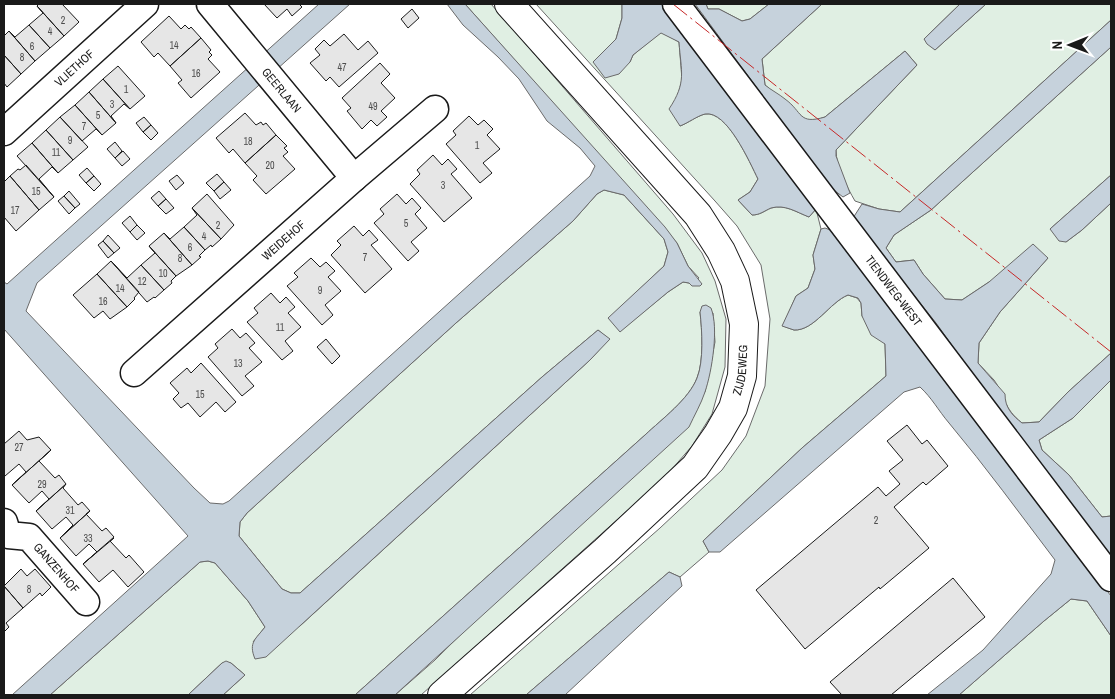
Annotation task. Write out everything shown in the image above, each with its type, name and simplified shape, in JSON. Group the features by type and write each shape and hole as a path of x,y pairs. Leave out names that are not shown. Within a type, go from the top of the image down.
{"main road":[{"name":"ZIJDEWEG","path":"442,695 605,551 695,467 733,408 742,376 744,324 735,282 721,252 698,215 509,4"}],"street":[{"name":"VLIETHOF","path":"4,132 145,4"},
{"name":"GEERLAAN","path":"210,4 354,178"},
{"name":"TIENDWEG-WEST","path":"676,4 1111,578"},
{"name":"WEIDEHOF","path":"134,373 354,178 435,109"},
{"name":"GANZENHOF","path":"5,533 29,537 86,602"}],"green space":[{"path":"465,4 491,4 673,214 702,253 715,281 726,319 725,367 712,414 692,446 665,477 421,695 395,695 435,660 705,392 715,342 713,313 700,312 701,363 693,386 682,401 355,695 223,695 245,675 231,663 222,663 188,695 50,695 200,562 208,561 215,563 248,601 265,627 253,642 300,626 590,360 609,339 598,330 542,377 300,593 291,593 282,589 239,536 240,522 247,513 456,323 573,221 597,194 604,190 624,195 664,239 668,252 664,266 609,318 620,331 668,292 683,282 689,283 699,278 688,266 677,243"},
{"path":"536,4 622,4 622,18 616,39 593,62 630,62 633,55 661,32 679,42 682,80 678,95 680,126 705,114 713,115 721,120 737,139 758,179 750,192 738,200 752,215 760,214 771,208 781,207 809,217 816,209 821,229 813,255 815,269 808,288 796,296 783,326 794,330 801,329 815,321 848,295 857,298 861,303 862,316 885,344 886,376 802,448 703,541 709,552 680,577 669,572 526,695 470,695 660,528 722,470 746,436 765,386 770,319 761,265 737,226"},
{"path":"706,4 769,4 750,19 742,21 719,9 708,9"},
{"path":"822,4 960,4 924,39 935,50 986,4 1111,4 1111,20 900,212 879,209 855,201 840,170 836,150 917,65 905,51 825,117 812,121 806,120 765,85 762,59"},
{"path":"1111,47 1111,175 1050,229 1066,242 1111,203 1111,353 1068,392 1039,422 1022,423 1011,412 994,380 978,363 979,343 1000,312 1048,258 989,282 962,300 945,299 923,274 914,260 896,262 886,248 894,235 931,210"},
{"path":"1111,380 1111,516 1102,517 1069,475 1042,450 1039,440 1073,418"},
{"path":"1071,599 1087,601 1111,636 1111,695 959,695 1044,621"}],"shaded area":[{"path":"319,4 350,4 37,283 26,311 210,503 223,504 229,501 590,176 595,166 580,148 547,121 519,79 463,25 447,4 465,4 665,227 677,243 688,266 702,284 700,286 692,286 689,283 683,282 620,332 608,318 664,266 668,252 664,239 624,195 604,190 597,194 573,221 456,323 247,513 240,522 239,536 282,589 291,593 300,593 542,377 598,330 610,339 590,360 266,657 255,659 253,653 254,641 265,627 248,601 215,563 208,561 200,562 50,695 12,695 188,536 4,329 4,282 7,284"},
{"path":"622,4 663,4 816,209 809,217 781,207 771,208 760,214 752,215 738,200 750,192 758,179 744,150 729,129 721,120 713,115 705,114 680,126 669,109 675,100 681,84 679,42 661,33 633,55 630,62 619,74 605,78 593,62 616,39 622,18"},
{"path":"695,4 706,4 708,9 719,9 742,21 750,19 769,4 822,4 762,59 765,85 785,99 805,118 816,119 825,117 905,51 917,65 836,150 836,156 850,193 843,197 830,187"},
{"path":"960,4 986,4 935,50 924,39"},
{"path":"1111,20 1111,47 931,210 894,235 886,248 896,262 914,260 923,274 945,299 962,300 989,282 1033,244 1048,258 1000,312 979,343 978,363 1005,394 1008,407 1015,417 1022,423 1039,422 1068,392 1111,353 1111,380 1073,418 1039,440 1042,450 1069,475 1102,517 1111,516 1111,559 960,360 936,323 853,218 862,204 900,212"},
{"path":"1111,175 1111,203 1066,242 1059,241 1050,229"},
{"path":"825,228 833,231 1111,596 1111,636 1087,601 1071,599 959,695 927,695 983,650 1051,574 1055,560 990,474 920,387 904,392 720,552 709,552 703,541 802,448 886,376 885,344 871,335 862,316 861,303 858,298 848,295 815,321 801,329 794,330 782,326 796,296 808,288 815,269 813,255 821,229"},
{"path":"706,305 711,308 713,316 712,361 705,392 689,427 395,695 355,695 682,401 697,378 701,363 700,312 702,306"},
{"path":"669,572 680,577 682,586 565,695 526,695"},
{"path":"226,661 245,675 223,695 188,695 222,663"}],"building":[{"path":"39,4 62,4 79,22 64,36 37,6"},
{"path":"264,4 299,4 302,7 292,16 287,9 277,18"},
{"path":"37,6 64,36 50,48 29,25 43,13"},
{"path":"412,9 419,18 408,28 401,19"},
{"path":"169,16 181,29 185,25 189,29 191,27 201,38 170,66 158,53 154,57 141,42"},
{"path":"29,25 50,48 35,61 9,31 15,37"},
{"path":"9,31 35,61 21,74 4,55 4,36"},
{"path":"344,34 358,50 368,41 378,53 339,87 330,77 326,81 310,63 320,55 315,49 324,40 330,46"},
{"path":"201,38 211,50 209,52 212,55 208,59 220,72 191,98 178,83 182,80 170,66"},
{"path":"4,55 21,74 7,87 4,83"},
{"path":"380,63 390,74 381,83 395,98 381,111 387,117 377,126 371,120 362,129 347,111 351,108 342,98"},
{"path":"118,66 145,96 130,109 103,79"},
{"path":"103,79 130,109 124,104 111,116 116,123 89,92"},
{"path":"89,92 116,123 102,135 75,105"},
{"path":"75,105 102,135 96,129 82,141 60,117"},
{"path":"245,113 256,125 261,122 263,125 266,123 276,135 245,163 233,149 229,153 216,138"},
{"path":"469,116 478,125 484,120 493,129 487,135 500,149 483,163 492,173 480,183 446,144 456,135 453,131"},
{"path":"60,117 88,147 73,160 46,130"},
{"path":"144,117 151,125 143,132 136,123"},
{"path":"151,125 158,133 151,140 143,132"},
{"path":"46,130 73,160 58,173 32,143"},
{"path":"276,135 287,146 284,148 288,152 283,156 295,169 266,194 253,180 257,176 245,163"},
{"path":"115,142 122,151 115,158 107,149"},
{"path":"32,143 58,173 52,167 39,179 54,197 17,156"},
{"path":"123,151 130,159 122,166 115,158"},
{"path":"433,155 442,165 448,159 457,169 451,174 472,198 444,222 410,184 420,174 417,170"},
{"path":"26,165 54,197 39,210 10,176"},
{"path":"87,168 94,176 86,183 79,175"},
{"path":"217,174 224,182 214,191 206,183"},
{"path":"177,175 184,183 176,190 169,181"},
{"path":"10,176 39,210 16,231 4,217 4,182"},
{"path":"94,176 101,184 94,191 86,183"},
{"path":"224,182 231,190 220,199 214,191"},
{"path":"69,191 80,204 75,208 64,196"},
{"path":"159,191 166,199 158,206 151,198"},
{"path":"207,194 234,225 221,239 192,208"},
{"path":"397,194 406,204 412,198 421,208 415,214 427,228 411,242 419,251 408,261 374,223 384,214 380,209"},
{"path":"64,196 75,208 69,214 58,201"},
{"path":"166,199 174,208 166,214 158,206"},
{"path":"192,208 221,239 205,250 184,227 197,215"},
{"path":"130,216 137,225 130,232 122,223"},
{"path":"137,225 145,233 137,240 130,232"},
{"path":"354,226 363,236 369,230 378,240 371,245 392,269 365,293 331,255 341,245 337,241"},
{"path":"184,227 205,250 199,256 201,257 192,265 164,233 170,239"},
{"path":"164,233 192,265 176,276 149,246"},
{"path":"108,235 120,248 114,253 103,241"},
{"path":"103,241 114,253 108,258 98,245"},
{"path":"149,246 176,276 171,281 172,283 164,290 141,265 155,253"},
{"path":"311,258 320,267 326,262 335,271 328,277 341,291 325,305 333,315 322,325 287,286 298,277 294,273"},
{"path":"111,261 139,292 127,307 97,274"},
{"path":"111,261 127,278 141,265 164,290 147,302"},
{"path":"97,274 127,307 110,319 103,311 94,318 73,295"},
{"path":"271,293 280,303 286,297 295,307 288,313 301,327 285,341 293,351 282,360 247,322 258,313 254,308"},
{"path":"232,329 240,338 246,333 255,343 249,348 262,362 245,376 254,386 242,396 208,357 218,348 215,344"},
{"path":"326,339 340,356 332,364 317,347"},
{"path":"201,363 236,402 225,412 216,402 200,417 188,403 181,408 173,399 179,393 170,383 187,368 191,373"},
{"path":"907,425 922,444 927,440 948,466 926,485 923,482 894,507 929,548 805,649 756,590 878,487 886,496 900,484 889,471 903,460 887,441"},
{"path":"19,431 27,440 39,437 51,450 12,485 26,472 19,464 4,475 4,444"},
{"path":"51,450 39,461 55,478 59,475 66,484 36,511 49,499 42,491 29,503 12,485"},
{"path":"66,484 63,488 78,505 82,502 90,511 60,538 73,525 66,517 52,529 36,511"},
{"path":"86,514 102,531 106,528 114,537 97,552 89,544 76,556 60,538"},
{"path":"110,541 126,558 129,555 144,572 128,587 113,570 99,582 83,564"},
{"path":"21,569 27,576 35,569 51,587 42,596 40,593 23,608 4,586"},
{"path":"953,578 985,617 891,695 842,695 830,682"},
{"path":"4,586 23,608 6,623 9,627 4,632"}],"power":[{"path":"673,4 1111,352"}]}
